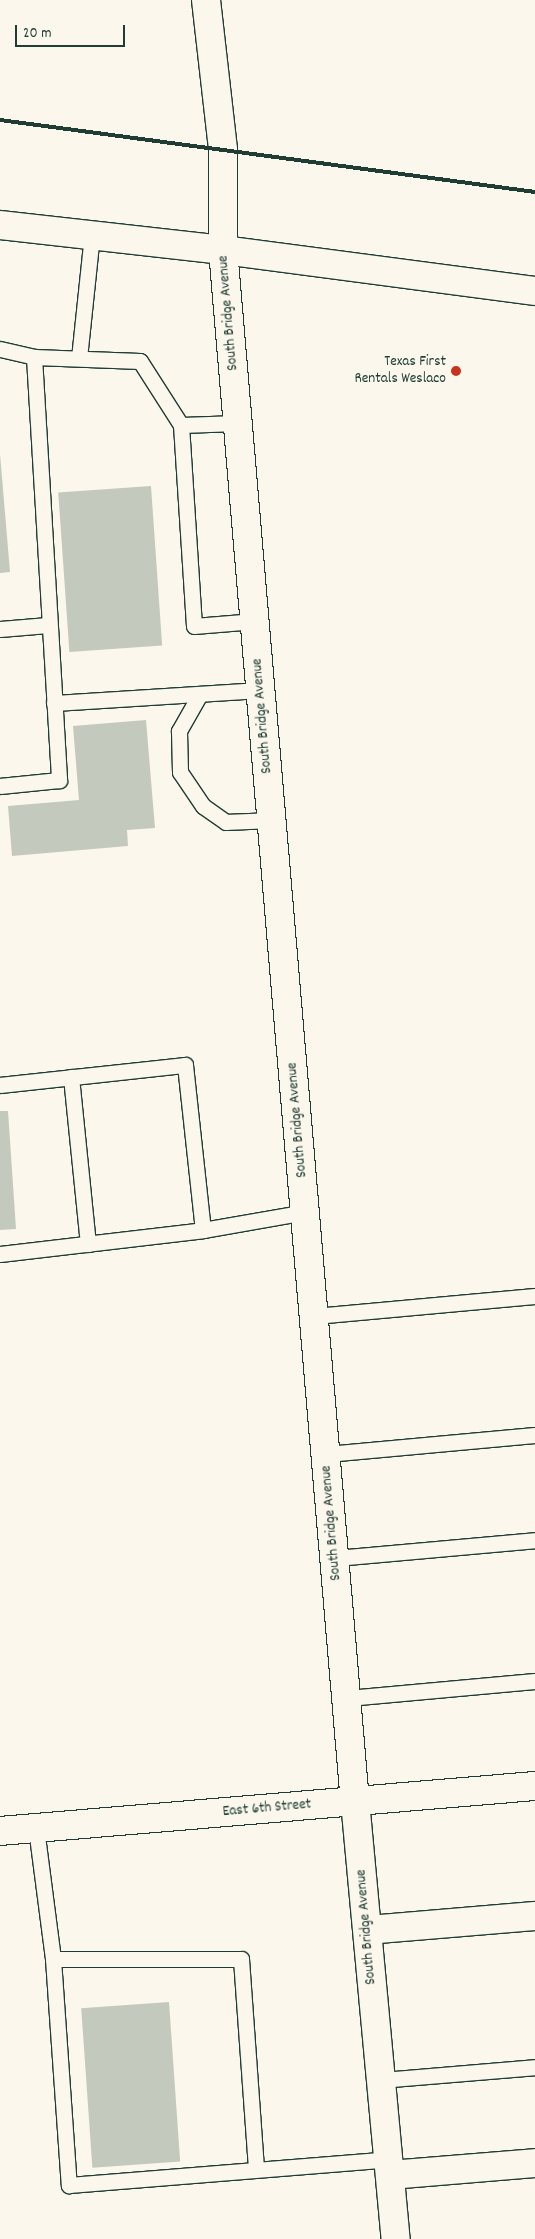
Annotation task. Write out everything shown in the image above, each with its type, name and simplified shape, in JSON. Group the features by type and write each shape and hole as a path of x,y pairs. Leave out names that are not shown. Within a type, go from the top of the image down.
{"street":[{"name":"South Bridge Avenue","path":"206,0 223,150 223,250 346,1698 396,2239"},
{"path":"0,225 223,250 535,291"},
{"name":"East 6th Street","path":"0,1831 535,1786"},
{"path":"368,1930 535,1916"},
{"path":"390,2167 535,2163"}],"lane":[{"path":"79,358 92,235"},
{"path":"0,349 34,357 140,361 181,425 194,626 255,621"},
{"path":"0,786 59,780 48,626 34,357"},
{"path":"181,425 238,423"},
{"path":"0,629 48,626"},
{"path":"54,703 261,690"},
{"path":"200,694 179,731 180,772 203,806 226,822 272,820"},
{"path":"0,1085 186,1065 203,1230"},
{"path":"71,1077 88,1244"},
{"path":"0,1254 203,1230 306,1212"},
{"path":"314,1316 535,1296"},
{"path":"326,1454 535,1435"},
{"path":"335,1558 535,1540"},
{"path":"346,1698 535,1681"},
{"path":"36,1828 52,1959 70,2186 256,2168 390,2167"},
{"path":"52,1959 241,1959 256,2168"},
{"path":"382,2080 535,2067"}],"building":[{"path":"0,454 10,572 0,573"},
{"path":"151,486 162,646 69,652 58,492"},
{"path":"146,720 155,828 127,830 128,846 12,856 8,806 79,800 73,726"},
{"path":"0,1111 8,1111 16,1229 0,1230"},
{"path":"169,2002 180,2162 92,2168 81,2008"}],"railway":[{"path":"0,120 535,192"}],"place":[{"name":"Texas First Rentals Weslaco","path":"456,371"}]}
